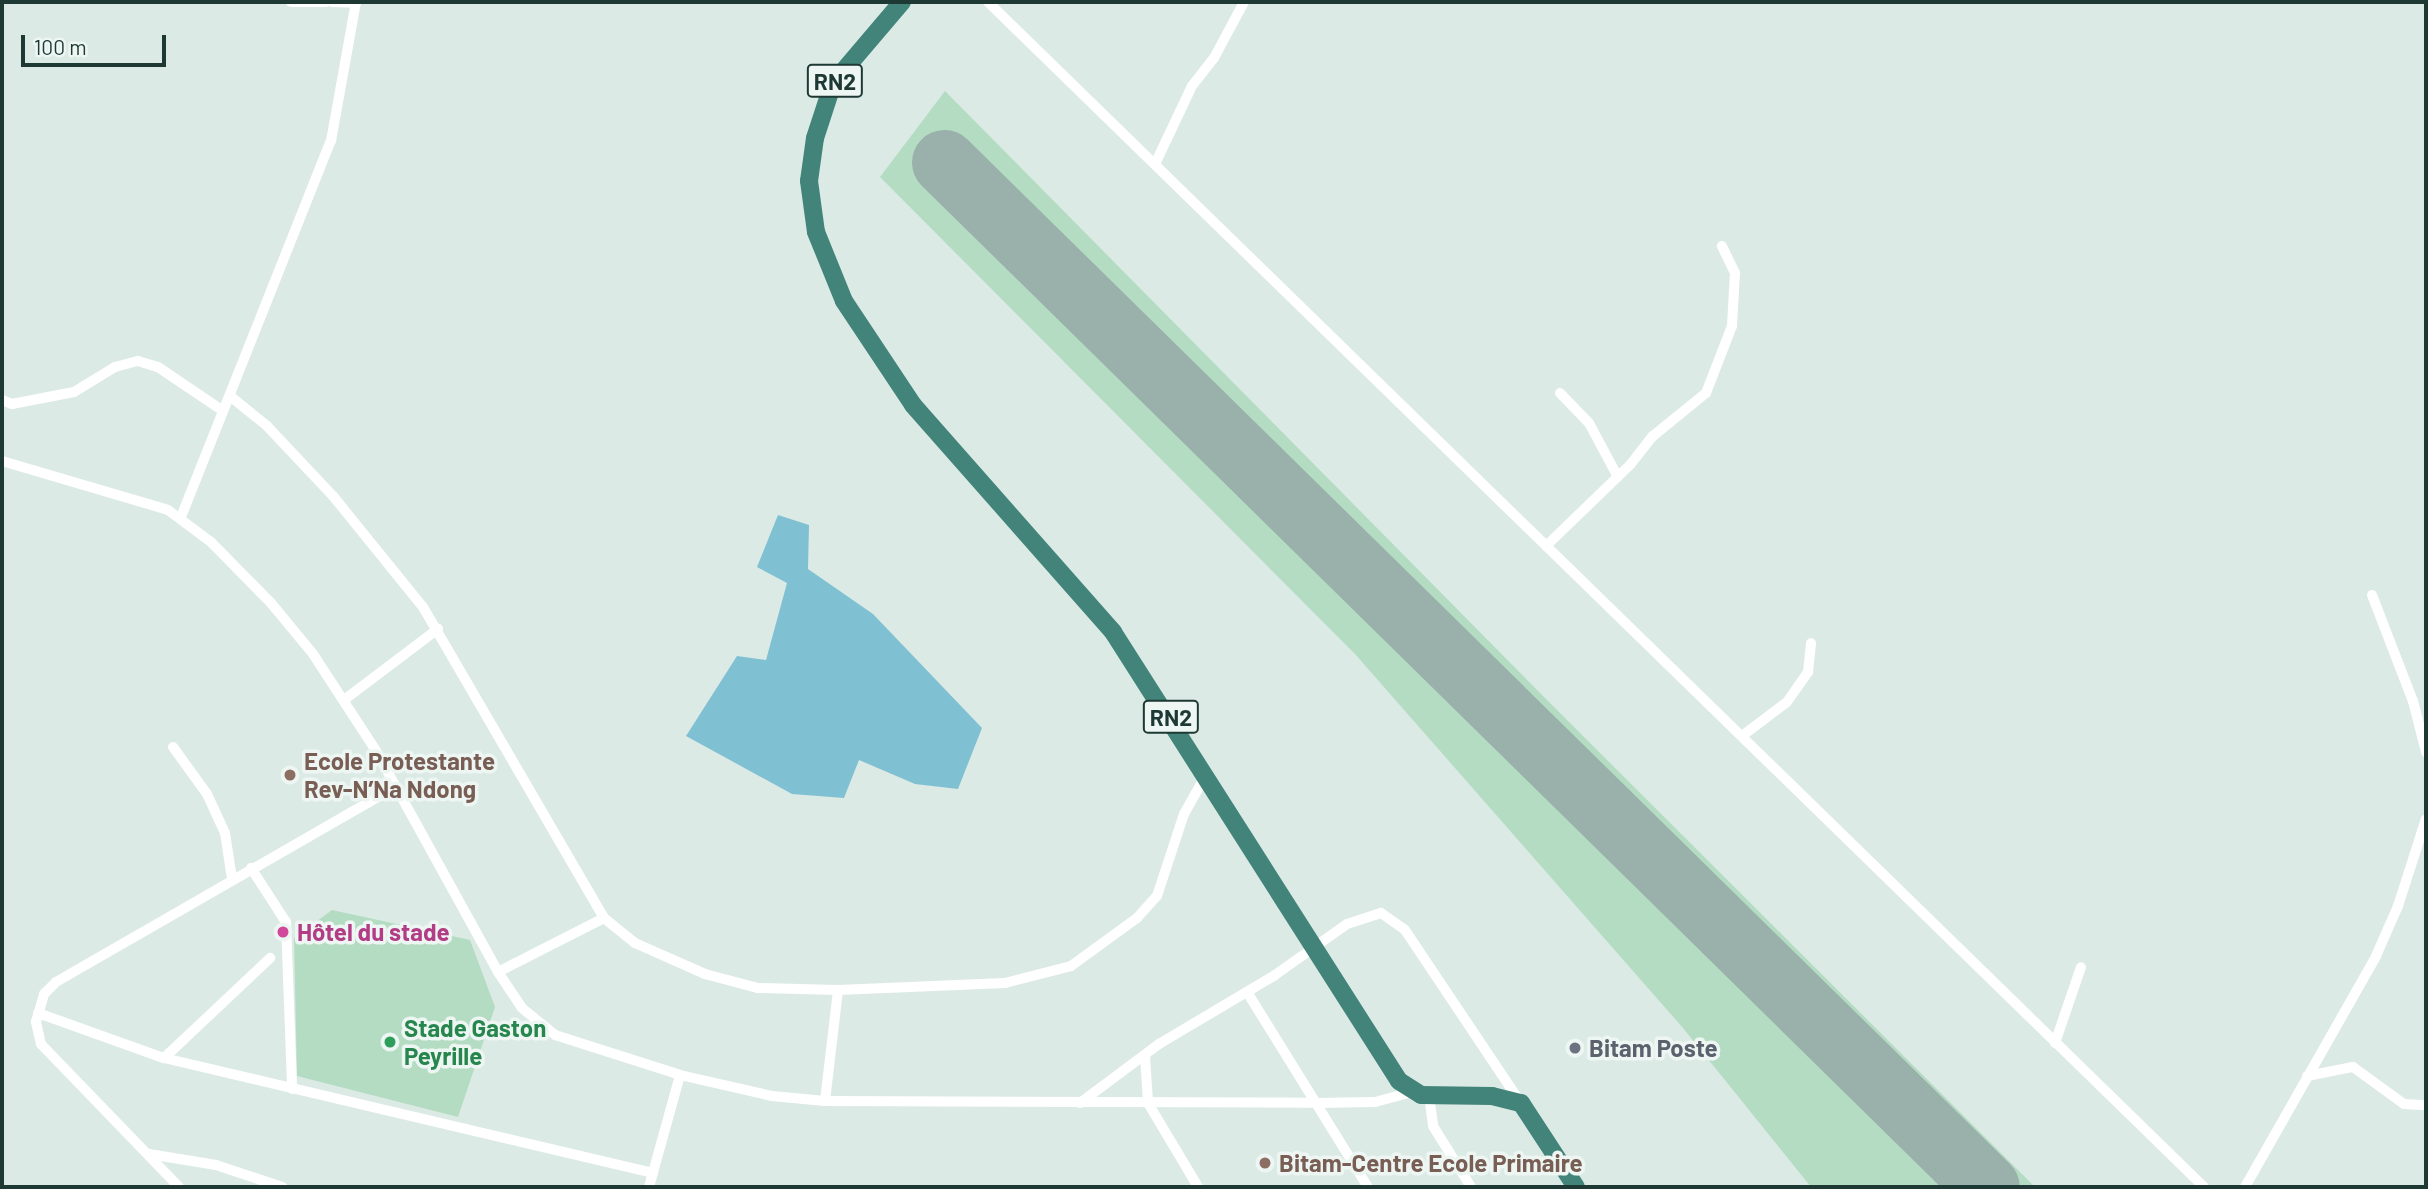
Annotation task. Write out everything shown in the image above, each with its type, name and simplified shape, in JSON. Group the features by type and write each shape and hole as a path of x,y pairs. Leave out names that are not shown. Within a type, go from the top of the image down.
{"highway":[{"name":"RN2","path":"902,2 851,57 833,83 818,121 809,181 816,232 829,270 878,358 1032,542 1087,599 1150,684 1399,1081 1421,1094"},
{"path":"1421,1094 1492,1096 1521,1103 1576,1187"}],"street":[{"path":"181,517 331,141 356,2 291,2"},
{"path":"988,2 1156,162 2200,1184"},
{"path":"1156,162 1192,86 1214,58 1244,2"},
{"path":"1546,546 1618,477 1653,436 1699,402 1715,375 1732,326 1736,283 1722,246"},
{"path":"2,400 12,404 74,392 115,367 138,361 158,368 223,411"},
{"path":"1560,393 1589,424 1618,477"},
{"path":"230,396 267,426 334,496 438,629 546,825 604,918 635,943 705,974 758,988 838,990 1005,983 1071,966 1137,918 1157,896 1184,814 1206,774"},
{"path":"2,461 181,517 294,627 344,700 498,972 522,1008 555,1035 680,1075 772,1096 825,1101 1315,1103 1375,1102 1421,1094 1433,1126 1471,1187"},
{"path":"2372,595 2413,701 2426,752"},
{"path":"344,700 438,629"},
{"path":"1742,736 1787,702 1808,672 1811,643"},
{"path":"173,747 207,794 225,833 232,879"},
{"path":"179,1187 41,1044 36,1033 44,994 56,982 395,787"},
{"path":"2245,1187 2375,956 2398,906 2426,819"},
{"path":"251,868 286,922 292,1089"},
{"path":"1080,1103 1144,1056 1314,949 1347,924 1374,913 1396,920 1521,1103"},
{"path":"498,972 604,918"},
{"path":"164,1058 270,958"},
{"path":"2055,1044 2081,967"},
{"path":"825,1101 838,990"},
{"path":"1247,992 1368,1187"},
{"path":"38,1013 164,1058 653,1173"},
{"path":"1144,1056 1147,1103 1198,1187"},
{"path":"2306,1076 2353,1067 2404,1104 2426,1105"},
{"path":"649,1187 680,1075"},
{"path":"149,1154 216,1165 282,1187"},
{"path":"2187,1187 2200,1184"}],"green space":[{"path":"945,91 1554,707 2035,1187 1811,1187 1683,1028 1355,654 880,177"},
{"name":"Stade Gaston Peyrille","path":"332,910 470,940 495,1007 458,1117 297,1076 294,938"}],"water":[{"path":"778,515 809,525 808,569 873,614 982,728 958,789 915,784 859,760 844,798 792,794 686,736 737,656 766,660 787,583 757,567"}],"runway":[{"path":"944,162 1987,1187"}],"place":[{"name":"Ecole Protestante Rev-N’Na Ndong","path":"290,775"},
{"name":"Hôtel du stade","path":"283,932"},
{"name":"Stade Gaston Peyrille","path":"390,1042"},
{"name":"Bitam Poste","path":"1575,1048"},
{"name":"Bitam-Centre Ecole Primaire","path":"1265,1163"}]}
